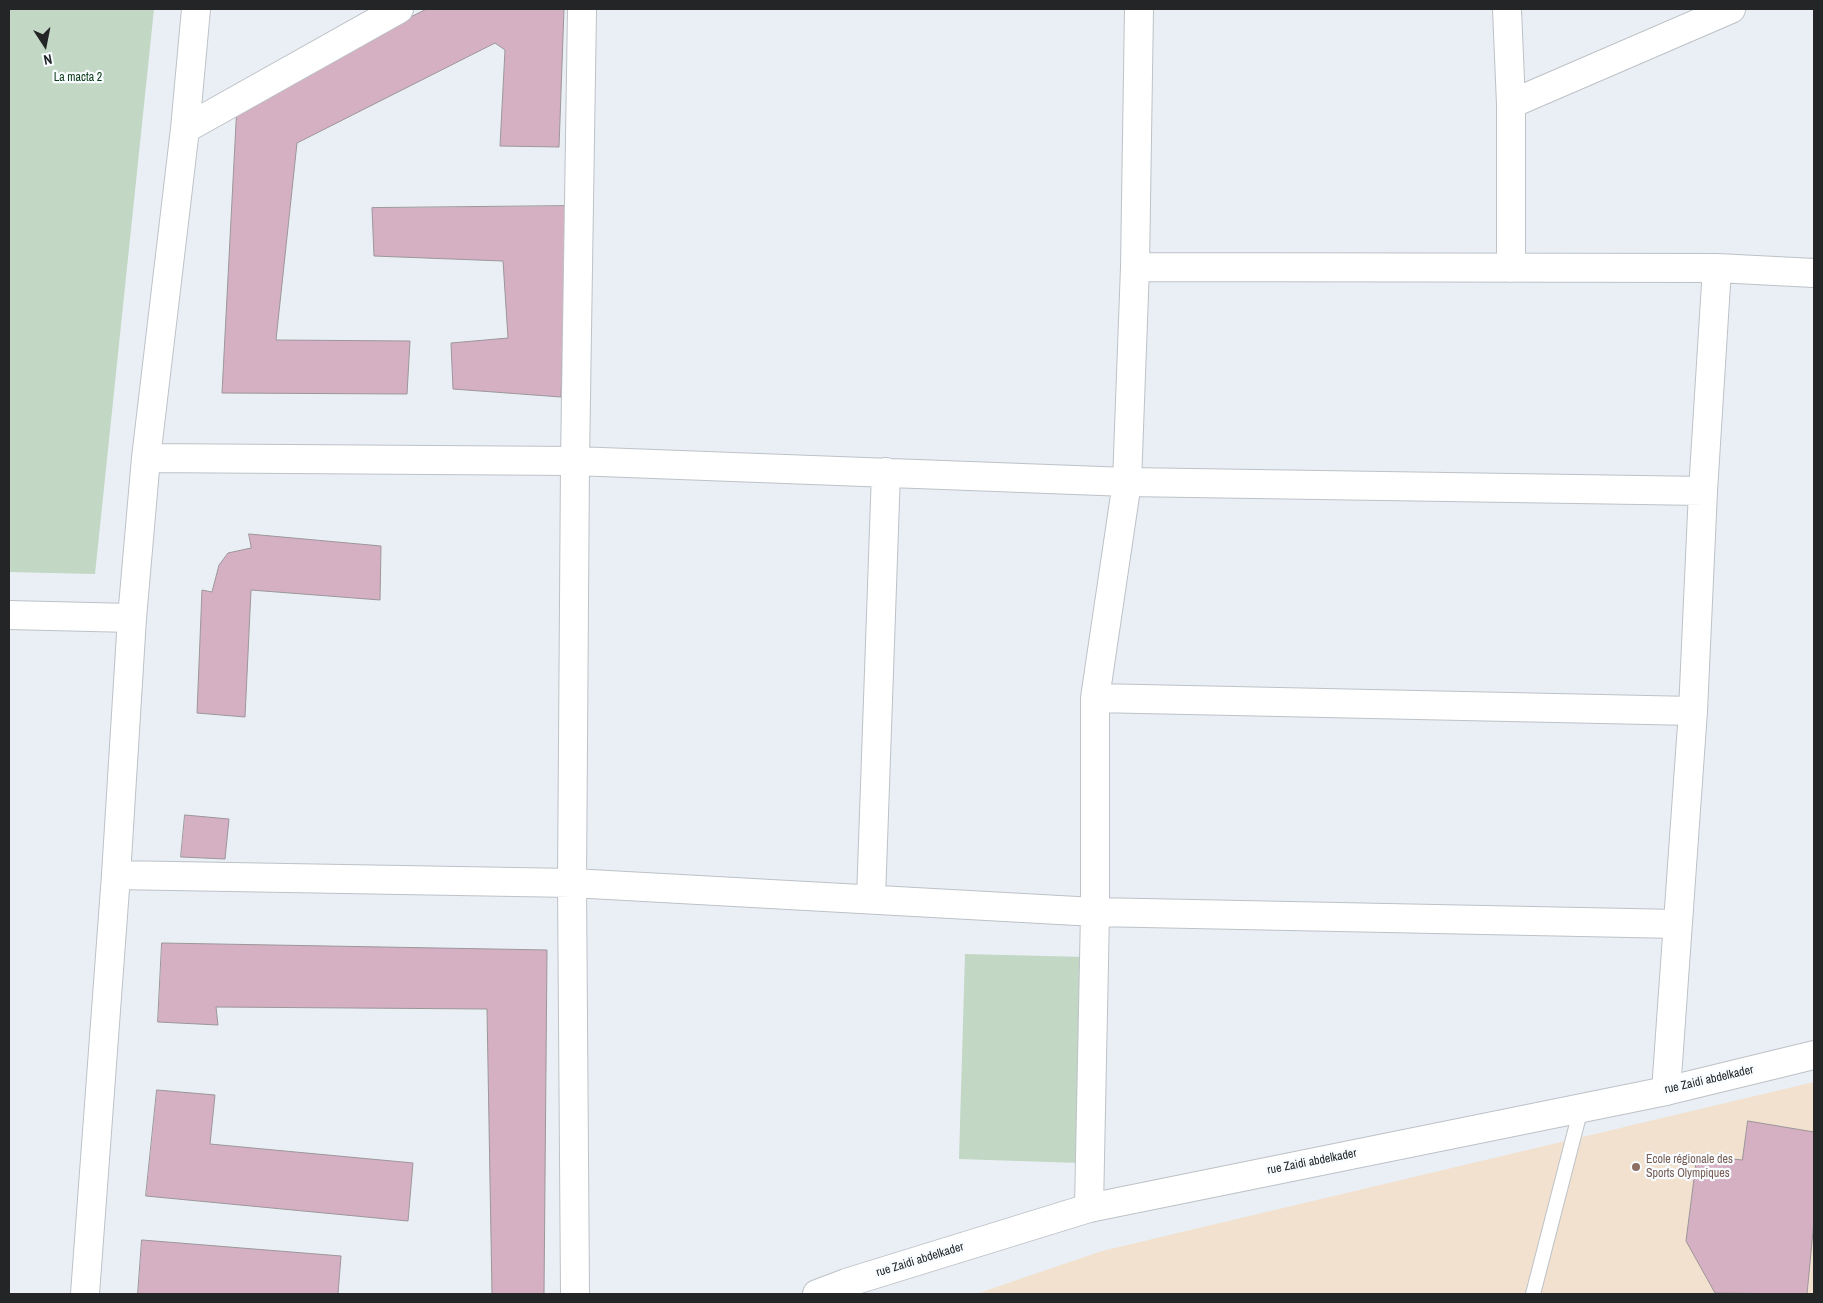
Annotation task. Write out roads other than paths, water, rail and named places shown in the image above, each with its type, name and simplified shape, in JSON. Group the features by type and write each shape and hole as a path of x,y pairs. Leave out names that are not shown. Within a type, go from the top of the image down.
{"street":[{"path":"85,1294 116,875 132,618 146,458 185,129 196,9"},
{"path":"185,129 399,9"},
{"path":"575,1294 572,883 575,461 582,9"},
{"path":"1089,1208 1095,912 1095,698 1127,482 1136,267 1139,9"},
{"path":"1507,9 1511,104 1511,268"},
{"path":"1511,104 1731,9"},
{"path":"1136,267 1717,268 1814,273"},
{"path":"1666,1091 1692,711 1717,268"},
{"path":"146,458 575,461 1127,482 1703,491"},
{"path":"870,898 886,472"},
{"path":"9,615 132,618"},
{"path":"1095,698 1692,711"},
{"path":"116,875 572,883 870,898 1095,912 1678,924"},
{"name":"rue Zaidi abdelkader","path":"817,1294 855,1280 1089,1208 1666,1091 1814,1055"}],"lane":[{"path":"1533,1294 1581,1108"}],"place":[{"name":"Ecole régionale des Sports Olympiques","path":"1636,1167"}],"park label":[{"name":"La macta 2","path":"78,78"}]}
